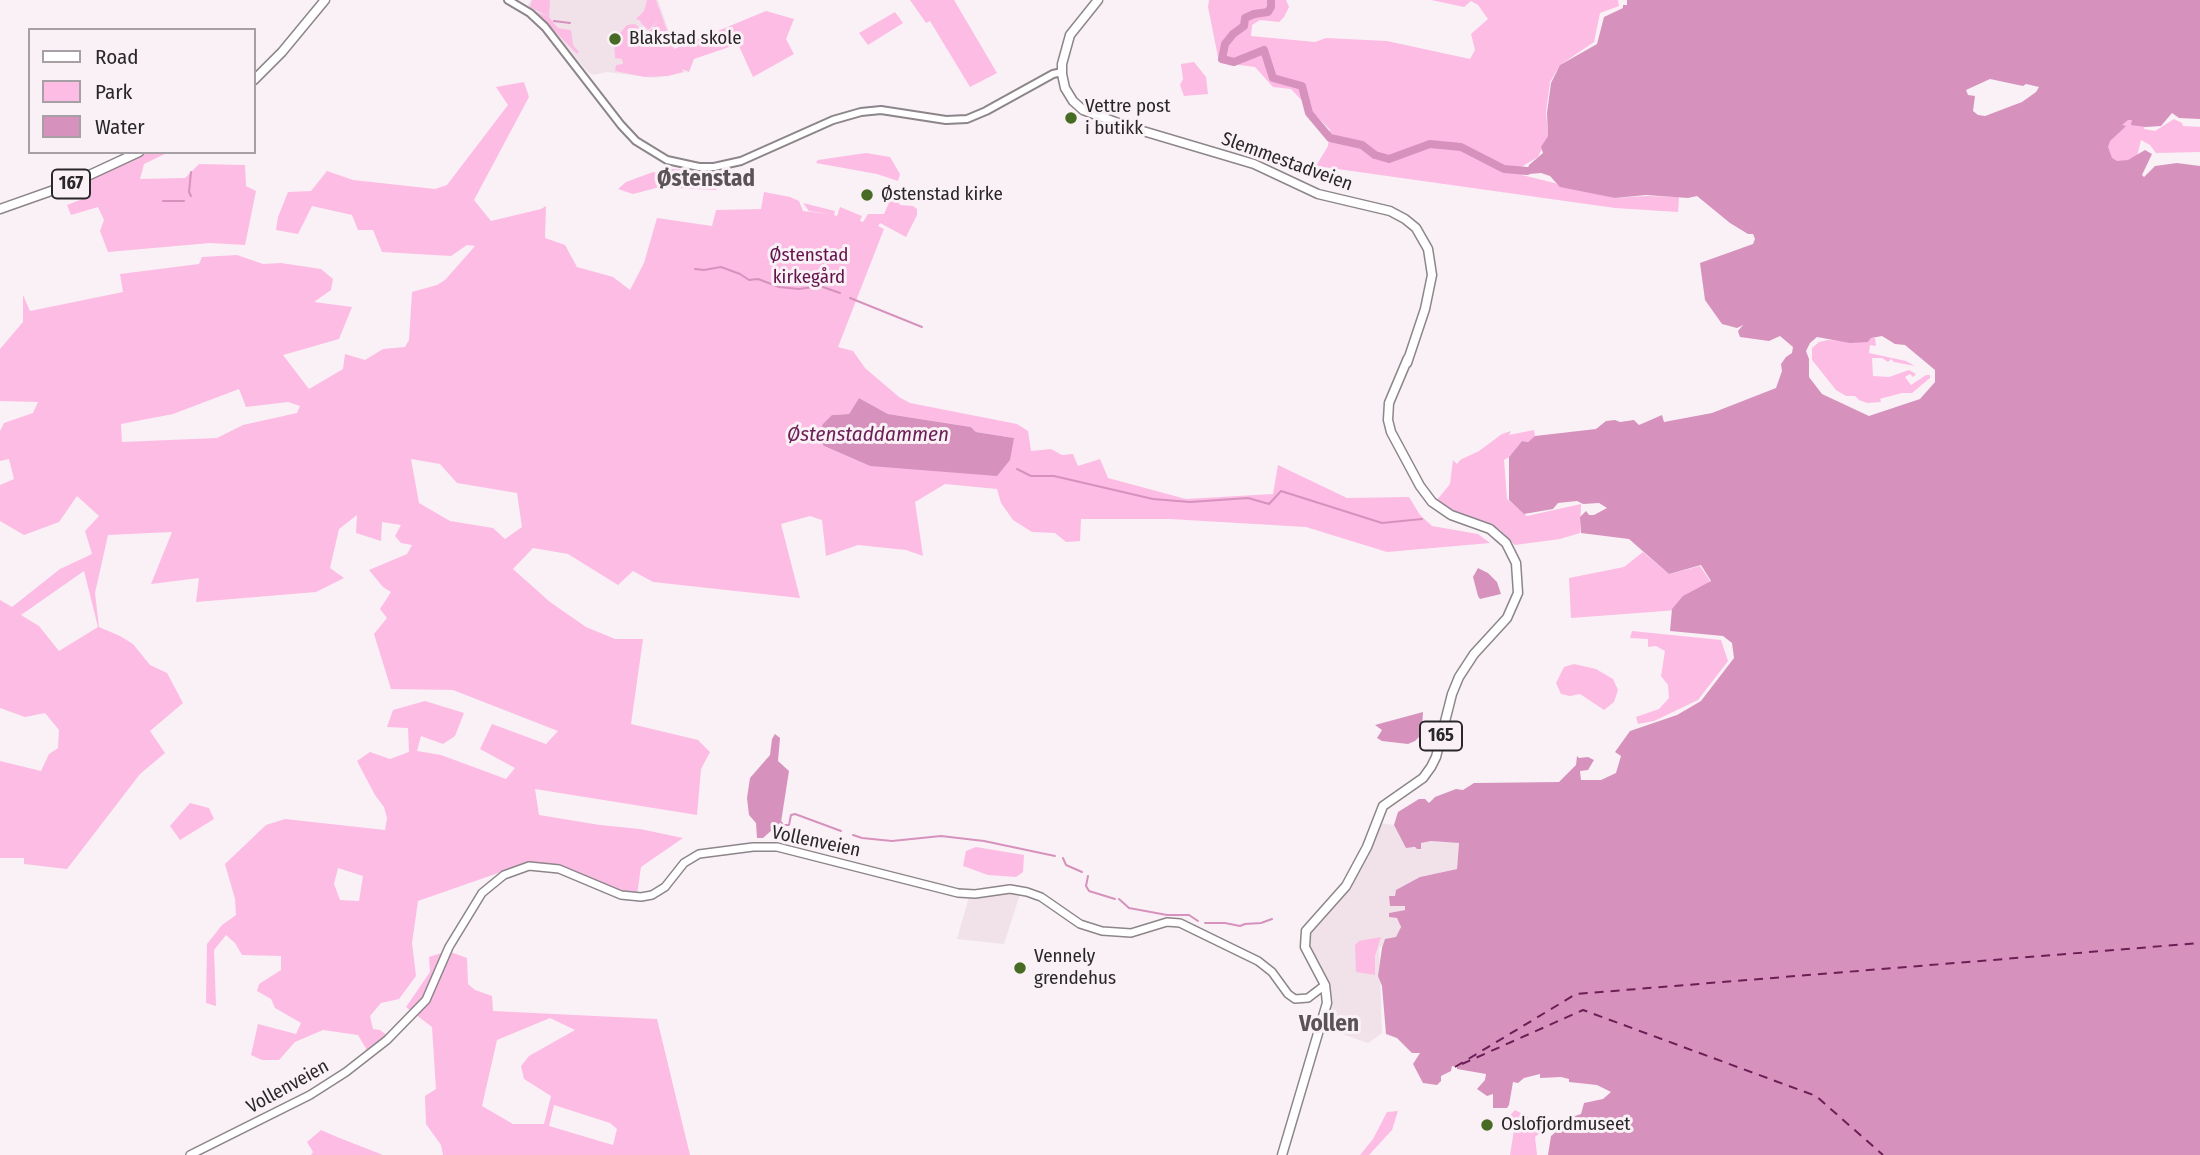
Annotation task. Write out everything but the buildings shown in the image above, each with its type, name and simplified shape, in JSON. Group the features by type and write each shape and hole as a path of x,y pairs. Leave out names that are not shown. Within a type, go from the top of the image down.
{"main road":[{"path":"256,78 326,0"},
{"path":"1062,74 1070,35 1098,0"},
{"name":"Slemmestadveien","path":"1062,74 1065,88 1083,110 1098,117 1254,164 1318,194 1390,211 1410,222 1427,245 1432,269 1425,309 1408,359 1394,386 1388,406 1389,427 1420,486 1432,502 1451,515 1490,529 1506,543 1516,563 1519,588 1514,606 1506,620 1474,654 1459,677 1431,767 1423,778 1383,806 1367,847 1346,886 1308,928 1304,939 1305,947 1325,985"},
{"name":"167","path":"0,209 62,188 135,154"},
{"name":"Vollenveien","path":"190,1155 302,1099 346,1072 376,1049 426,1000 449,947 482,893 504,875 527,866 559,869 621,895 637,897 652,895 664,888 687,861 699,854 748,847 777,847 958,893 975,894 1010,889 1027,892 1041,897 1080,924 1102,931 1128,933 1164,923 1180,923 1258,961 1272,972 1295,999 1309,998 1325,985"},
{"path":"1282,1155 1302,1079 1327,1003 1325,985"}],"street":[{"path":"508,0 530,13 545,27 636,141 659,156 693,166 714,167 741,161 833,120 867,110 932,119 967,118 986,111 1052,76 1062,74"}],"shaded area":[{"name":"Blakstad skole","path":"531,0 658,0 682,69 687,72 654,78 607,72 593,75 551,28 530,10 528,4"},
{"path":"1379,823 1394,825 1407,848 1421,848 1420,843 1431,841 1459,842 1457,869 1420,877 1405,910 1389,913 1400,921 1400,943 1379,947 1382,1033 1368,1043 1322,1027 1330,1002 1308,946 1308,934 1314,924 1346,892"},
{"path":"1020,894 1004,944 957,939 969,897"}],"green space":[{"path":"532,0 550,0 549,17 558,28 571,30 573,45 579,52 577,54 536,12 548,16 530,7"},
{"path":"647,0 656,0 674,49 766,11 794,19 786,39 794,54 753,77 738,44 694,59 689,72 682,69 683,72 668,76 645,77 615,71 616,65 623,64 622,59 615,58 614,40 627,25 635,24 645,38 656,41 663,31 654,39 648,33 658,21 648,30 636,19 644,11"},
{"path":"910,0 954,0 997,73 970,87 930,21 926,23"},
{"path":"1209,0 1286,0 1289,7 1284,17 1279,22 1260,20 1252,25 1251,36 1315,42 1326,38 1387,41 1470,59 1475,50 1471,34 1488,19 1478,5 1471,1 1464,7 1431,0 1618,0 1619,6 1600,13 1594,42 1560,65 1550,82 1546,112 1548,136 1538,157 1523,166 1522,175 1615,198 1679,197 1678,212 1615,208 1316,166 1328,146 1330,130 1291,89 1273,87 1255,67 1225,63 1218,57"},
{"path":"895,12 903,23 868,45 859,33"},
{"path":"1194,62 1206,77 1208,94 1184,96 1180,85 1183,79 1181,64"},
{"name":"Østenstad kirkegård","path":"524,82 529,97 474,200 491,221 546,206 545,238 565,245 577,267 613,277 630,290 644,263 657,218 712,226 716,210 761,209 764,192 799,201 803,211 830,214 809,211 803,203 835,211 834,215 837,216 840,207 862,216 860,221 863,222 868,214 884,214 896,187 896,199 900,205 913,206 917,209 917,215 906,237 880,223 878,226 884,229 838,347 853,351 865,368 899,397 910,403 1017,424 1028,431 1031,451 1051,449 1062,455 1073,454 1078,466 1100,459 1108,478 1186,499 1273,494 1278,465 1347,498 1409,497 1420,515 1432,526 1478,534 1490,543 1387,552 1306,527 1170,519 1081,519 1080,541 1066,542 1055,533 1032,532 1013,520 1001,503 997,489 945,484 915,502 923,556 906,550 858,545 826,556 822,520 810,516 781,524 800,598 653,582 633,571 618,585 568,554 533,548 513,569 550,602 586,627 615,639 643,639 631,724 698,740 710,752 701,769 697,815 535,789 539,815 640,829 683,838 641,867 637,895 622,892 549,863 521,865 418,901 412,943 416,976 399,999 381,1003 370,1016 373,1029 388,1036 368,1052 358,1035 323,1030 295,1042 279,1060 262,1060 251,1055 258,1024 296,1034 301,1023 275,1008 271,999 257,991 259,984 281,970 281,956 242,955 226,935 214,950 216,1006 206,1003 207,944 222,925 236,915 235,899 225,864 266,825 285,819 385,830 387,818 384,807 357,761 370,752 390,759 409,752 408,728 387,727 393,710 425,701 464,713 455,736 443,744 421,736 417,751 441,755 506,779 515,768 480,749 492,724 546,744 558,731 453,690 391,689 374,634 387,618 380,609 391,592 383,587 369,570 407,554 412,545 401,543 395,536 401,525 382,522 381,541 356,533 357,515 339,529 330,568 344,578 316,592 196,602 199,578 151,584 172,532 108,535 95,593 99,627 133,644 150,665 167,673 183,703 150,731 165,753 140,774 67,869 24,864 24,858 0,858 0,761 41,771 49,754 58,748 59,730 45,713 25,717 0,708 0,600 12,607 60,569 92,554 85,531 99,516 77,496 59,522 24,535 0,521 0,485 14,479 9,459 0,461 0,431 4,423 33,413 38,402 0,401 0,349 23,322 23,295 30,311 123,292 120,274 199,264 202,257 237,255 263,264 281,263 321,269 333,279 331,290 314,302 352,307 339,339 283,355 309,389 343,369 345,354 365,360 383,349 405,347 409,340 412,292 445,280 475,246 467,245 451,256 382,252 373,230 358,230 352,215 312,206 298,234 276,230 278,217 288,192 311,191 327,171 353,180 435,189 447,185 508,105 496,87","holes":["239,389 246,407 288,402 300,406 297,413 243,425 217,438 122,442 121,424 173,414","859,398 888,414 971,427 976,432 1014,438 870,466 824,446 832,415 849,414","411,459 440,464 457,483 517,493 522,527 505,539 493,528 450,521 419,503","84,571 98,627 59,651 39,626 21,615","338,868 363,876 359,901 340,900 334,884"]},
{"path":"2152,95 2144,129 2155,131 2174,119 2183,126 2200,127 2200,152 2156,153 2150,145 2141,140 2131,182 2076,136"},
{"path":"866,153 890,157 900,174 898,181 877,174 816,163 818,160"},
{"path":"140,154 165,154 144,164 140,179 185,178 199,164 245,165 246,186 256,191 245,245 210,243 108,252 100,231 104,220 98,207 71,215 67,205 90,196 84,179"},
{"path":"669,169 713,170 720,181 716,190 660,187 633,194 618,189 626,182 653,172 663,175"},
{"path":"1875,338 1876,346 1870,345 1869,353 1906,361 1915,366 1891,359 1888,362 1882,358 1872,358 1873,376 1889,377 1909,370 1916,374 1913,377 1910,374 1905,377 1911,385 1926,375 1930,375 1930,378 1912,393 1902,393 1880,399 1881,402 1867,403 1836,390 1812,360 1812,348 1819,342 1868,342"},
{"path":"1534,430 1535,436 1528,442 1522,441 1504,460 1507,499 1527,516 1581,504 1580,533 1560,539 1515,545 1500,530 1486,522 1459,514 1437,500 1450,484 1453,460 1457,464 1502,434"},
{"path":"1643,552 1669,574 1700,566 1710,581 1678,610 1571,618 1569,578 1624,567"},
{"path":"1632,631 1721,640 1728,661 1698,700 1654,721 1638,724 1636,717 1659,709 1669,698 1668,685 1661,676 1665,651 1656,646 1648,647 1648,639 1630,638"},
{"path":"1574,664 1596,669 1613,679 1618,690 1614,702 1604,710 1580,694 1561,694 1556,683 1564,667"},
{"path":"190,803 209,808 214,819 180,840 170,826"},
{"path":"976,847 1024,855 1023,872 1016,877 988,875 963,866 966,851"},
{"path":"1381,937 1375,956 1375,975 1356,972 1355,945 1359,941"},
{"path":"448,951 467,958 468,984 475,990 492,996 493,1011 657,1019 690,1155 443,1155 441,1145 426,1124 425,1096 436,1089 432,1027 406,1007 430,972 429,957","holes":["550,1018 575,1030 529,1056 521,1066 524,1079 551,1096 544,1124 513,1124 482,1106 497,1040","554,1105 610,1123 617,1129 613,1145 549,1126"]},
{"path":"1515,1110 1547,1127 1535,1137 1537,1155 1510,1155 1514,1130 1505,1121"},
{"path":"1398,1111 1392,1130 1369,1155 1360,1155 1373,1139 1387,1112"},
{"path":"321,1130 383,1155 311,1155 313,1152 307,1142"}],"water":[{"path":"1627,0 2200,0 2200,119 2179,118 2172,113 2161,126 2146,127 2131,125 2132,120 2128,120 2108,147 2112,158 2117,161 2128,160 2145,150 2152,154 2142,175 2144,177 2155,166 2177,163 2200,166 2200,1155 1548,1155 1551,1136 1581,1114 1584,1103 1603,1099 1611,1092 1597,1085 1569,1082 1569,1079 1561,1077 1540,1078 1540,1074 1524,1078 1518,1083 1513,1082 1507,1108 1493,1108 1493,1094 1487,1096 1477,1089 1485,1080 1486,1074 1452,1066 1451,1071 1441,1076 1437,1085 1423,1083 1413,1064 1420,1053 1412,1053 1397,1038 1386,1034 1382,986 1378,976 1382,948 1385,939 1396,937 1401,927 1397,918 1389,917 1389,913 1405,910 1405,906 1390,906 1389,896 1395,896 1396,890 1420,877 1457,869 1459,843 1431,841 1421,843 1421,849 1406,848 1394,825 1398,812 1419,799 1425,799 1429,803 1435,797 1456,789 1463,790 1474,783 1559,782 1576,765 1577,756 1594,760 1588,770 1580,771 1581,780 1601,780 1616,773 1621,756 1615,752 1630,731 1677,715 1701,701 1734,658 1732,643 1723,636 1670,631 1672,609 1683,596 1711,581 1701,565 1669,574 1629,539 1581,533 1580,517 1586,511 1589,515 1594,515 1607,508 1599,503 1558,503 1553,509 1524,514 1509,500 1509,457 1522,441 1528,442 1535,436 1596,429 1606,421 1634,420 1639,425 1662,415 1664,422 1712,413 1776,388 1782,371 1781,364 1792,353 1793,347 1780,336 1769,341 1740,337 1738,331 1743,325 1737,328 1722,324 1705,300 1700,263 1753,244 1753,234 1748,234 1730,223 1697,196 1688,198 1646,195 1615,198 1560,187 1550,176 1541,173 1529,174 1527,171 1529,165 1543,153 1541,147 1548,136 1547,113 1551,83 1560,65 1597,44 1604,17 1627,5","holes":["1990,79 2023,86 2026,84 2039,87 2022,102 1985,116 1978,115 1973,111 1975,96 1968,95 1966,90","1882,336 1895,344 1905,345 1935,370 1935,382 1920,399 1869,416 1822,394 1809,377 1806,351 1817,337 1850,343 1868,342 1871,338"]},
{"name":"Østenstaddammen","path":"859,398 888,414 971,427 976,432 1014,438 1010,460 997,476 870,466 824,446 818,436 823,424 832,415 849,414"},
{"path":"1478,568 1497,582 1501,594 1480,599 1473,577"},
{"path":"1423,712 1422,727 1415,741 1408,744 1377,738 1382,730 1375,725"},
{"path":"775,734 780,738 778,761 789,771 781,822 763,838 757,838 756,823 749,815 747,798 750,778 770,755"}],"waterway":[{"path":"1271,0 1268,12 1245,18 1244,26 1225,44 1222,59 1234,62 1264,50 1273,78 1302,86 1309,113 1330,138 1362,145 1375,155 1389,159 1430,144 1461,147 1504,169 1527,171"},
{"path":"554,21 570,23"},
{"path":"191,172 191,196"},
{"path":"163,201 184,201"},
{"path":"695,269 721,267 749,280 758,279 779,287 799,289 820,286 840,293"},
{"path":"850,298 922,327"},
{"path":"1017,469 1031,476 1054,476 1153,499 1190,502 1248,498 1269,504 1281,491 1382,523 1422,519"},
{"path":"781,822 783,825 789,825 791,815 795,814 841,831"},
{"path":"853,835 892,841 941,836 984,841 1055,856"},
{"path":"1063,858 1066,865 1082,872"},
{"path":"1088,876 1086,886 1089,891 1115,899"},
{"path":"1119,899 1129,908 1167,915 1189,915 1198,921"},
{"path":"1205,923 1240,926 1272,919"}],"ferry route":[{"path":"1455,1067 1576,994 2200,943"},
{"path":"1462,1064 1583,1010 1816,1096 1883,1155"}],"place":[{"name":"Blakstad skole","path":"615,39"},
{"name":"Vettre post i butikk","path":"1071,118"},
{"name":"Østenstad kirke","path":"867,195"},
{"name":"Vennely grendehus","path":"1020,968"},
{"name":"Oslofjordmuseet","path":"1487,1125"}],"district":[{"name":"Østenstad","path":"706,180"},
{"name":"Vollen","path":"1329,1025"}]}
